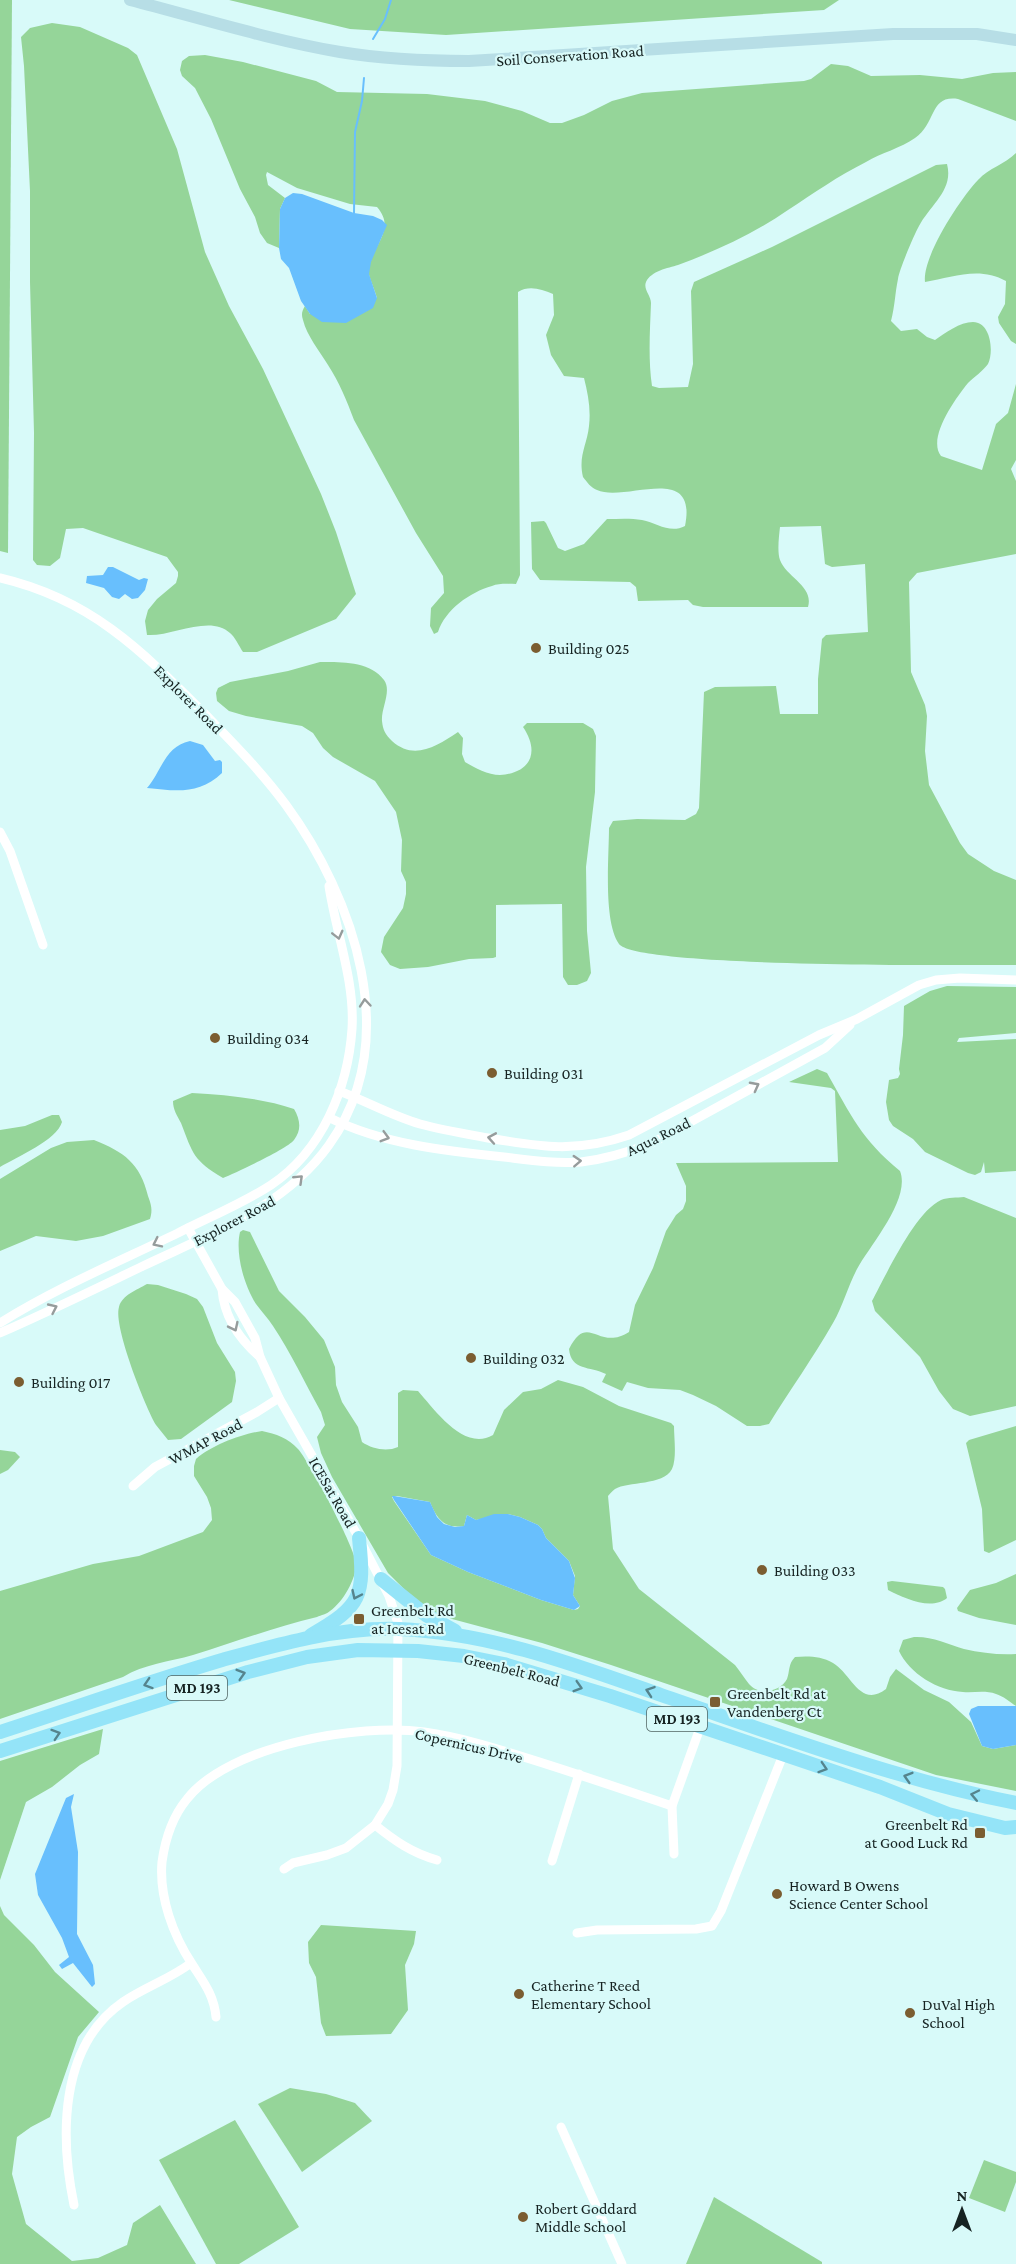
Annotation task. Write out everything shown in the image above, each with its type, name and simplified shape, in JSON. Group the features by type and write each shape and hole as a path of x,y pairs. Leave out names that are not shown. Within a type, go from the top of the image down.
{"main road":[{"name":"Soil Conservation Road","path":"130,0 340,52 428,61 469,61 893,34 977,34 1016,40"},
{"path":"305,1639 340,1618 358,1594 362,1568 359,1538"},
{"path":"381,1579 426,1615 465,1636"},
{"name":"Greenbelt Road","path":"0,1732 184,1671 265,1648 342,1633 398,1629 465,1636 509,1646 568,1663 814,1747 952,1790 1016,1802"},
{"name":"Greenbelt Road","path":"0,1751 248,1672 307,1657 358,1650 398,1650 464,1656 504,1664 610,1696 880,1787 917,1803 972,1820 1005,1828 1016,1827"},
{"path":"917,1803 952,1790"}],"street":[{"name":"Explorer Road","path":"0,578 35,587 64,599 116,631 141,651 263,775 307,837 348,916 358,954 366,1004 365,1050 353,1097 342,1124 313,1166 279,1197 194,1242 0,1333"},
{"path":"0,832 10,851 43,945"},
{"name":"Explorer Road","path":"0,1323 44,1298 256,1194 273,1183 302,1156 330,1118 349,1054 352,1028 349,983 334,920 328,878"},
{"name":"Aqua Road","path":"339,1091 421,1124 461,1133 561,1148 610,1142 629,1135 919,985 936,980 987,978 1016,980"},
{"name":"Aqua Road","path":"330,1118 342,1124 400,1141 461,1152 554,1162 604,1159 652,1143 825,1048 856,1019"},
{"name":"ICESat Road","path":"188,1228 222,1289 235,1302 251,1330 260,1357 279,1398 359,1538 394,1607 398,1629 397,1766 393,1790 384,1813 375,1825"},
{"name":"WMAP Road","path":"133,1486 155,1467 257,1413 279,1398"},
{"path":"674,1854 672,1806 700,1728"},
{"name":"Copernicus Drive","path":"216,2017 213,1997 191,1963 166,1909 162,1874 163,1856 176,1815 187,1798 214,1775 254,1755 338,1734 398,1730 441,1735 579,1774 672,1806"},
{"path":"577,1933 597,1930 696,1929 712,1926 721,1911 783,1755"},
{"path":"552,1861 579,1774"},
{"path":"284,1869 293,1863 327,1856 346,1848 375,1825 403,1847 437,1860"},
{"path":"74,2205 66,2153 66,2132 74,2074 81,2053 97,2026 115,2008 175,1975 191,1963"},
{"path":"561,2127 622,2264"}],"green space":[{"path":"0,0 12,0 8,553 0,551"},
{"path":"229,0 839,0 824,10 446,35 350,29"},
{"path":"52,23 80,27 128,48 137,55 177,149 205,252 229,306 263,369 321,494 336,532 356,594 336,619 257,652 243,652 230,633 212,626 147,635 145,621 148,610 176,583 178,576 178,572 167,557 83,528 66,529 60,558 50,566 37,565 33,560 34,433 30,191 21,37 30,28"},
{"path":"205,55 243,62 316,81 337,92 427,94 485,101 522,111 550,123 562,123 612,101 642,93 804,81 811,79 831,64 848,66 871,76 920,75 962,79 993,73 1016,72 1016,121 958,99 942,101 922,132 909,142 846,173 749,234 707,254 656,273 648,278 645,285 651,303 652,386 659,388 688,387 693,364 691,291 694,282 772,247 936,165 947,164 947,182 944,190 919,226 901,268 891,321 901,331 917,329 935,340 953,328 968,322 979,323 990,338 991,352 988,364 968,383 944,419 937,439 941,456 982,470 996,424 1008,413 1016,384 1016,460 1011,469 1016,481 1016,554 917,573 909,582 911,672 925,705 927,716 925,751 929,785 968,854 994,871 1016,880 1016,965 874,965 740,961 639,952 619,944 614,934 609,905 609,828 613,821 685,820 696,814 699,808 704,692 715,687 776,686 780,714 818,714 818,679 822,639 826,635 868,632 865,564 832,567 825,564 821,526 780,527 778,548 780,560 807,593 808,607 703,607 693,605 688,600 638,601 636,587 630,582 540,580 532,569 531,522 544,521 558,548 565,551 584,544 607,519 638,519 674,529 685,526 686,506 681,495 670,489 656,488 609,493 595,489 583,477 582,457 590,414 584,378 564,376 551,355 546,335 554,315 553,294 531,288 518,292 520,575 516,584 495,585 467,597 452,609 438,632 434,634 430,626 431,608 444,593 443,576 416,533 354,420 332,371 310,337 302,316 305,306 310,314 377,298 369,275 369,266 383,233 385,225 383,216 377,207 350,204 297,188 267,172 268,185 285,198 280,209 279,248 267,243 240,189 211,119 195,88 182,76 180,70 182,61 189,56"},
{"path":"1016,153 1016,344 1011,341 999,323 998,317 1005,304 1006,281 976,273 925,282 929,258 962,200 982,176"},
{"path":"320,662 363,666 371,669 384,680 387,694 382,716 383,727 392,741 400,747 417,751 425,749 458,732 463,738 462,754 465,762 491,774 511,773 525,766 531,753 531,745 523,727 527,723 583,723 593,729 596,736 595,792 586,867 587,931 591,973 587,981 577,985 568,985 563,977 562,904 496,905 496,957 469,959 428,967 400,969 390,965 381,952 384,937 403,908 406,894 406,882 401,871 402,840 396,812 375,781 333,757 323,748 313,733 302,726 229,711 217,701 218,688 230,682 288,671"},
{"path":"947,986 1016,987 1016,1033 959,1038 957,1042 1016,1039 1016,1171 985,1173 984,1162 981,1172 975,1175 968,1173 925,1152 913,1139 893,1126 889,1120 886,1102 889,1080 898,1078 900,1074 904,1006 930,991"},
{"path":"817,1069 827,1073 866,1137 900,1171 902,1182 895,1208 857,1269 833,1323 769,1424 747,1426 716,1406 680,1390 648,1388 627,1382 622,1391 602,1382 606,1374 582,1367 573,1361 569,1349 582,1333 588,1332 609,1338 629,1332 635,1305 653,1268 666,1231 676,1215 683,1209 686,1201 686,1186 676,1163 838,1162 835,1091 831,1088 789,1082"},
{"path":"192,1093 257,1100 294,1109 299,1121 298,1132 294,1140 282,1149 223,1178 205,1166 195,1155 174,1110 173,1101"},
{"path":"52,1115 59,1115 62,1122 53,1135 36,1148 0,1167 0,1130 25,1126"},
{"path":"94,1140 122,1154 135,1167 145,1185 150,1202 150,1219 103,1236 76,1241 36,1236 0,1251 0,1179 51,1148 67,1142"},
{"path":"964,1197 1016,1218 1016,1406 970,1416 953,1409 939,1391 920,1357 875,1311 872,1301 902,1245 921,1217 941,1200"},
{"path":"243,1230 250,1232 279,1291 324,1340 335,1367 336,1385 342,1402 358,1427 362,1442 380,1449 398,1447 398,1393 403,1390 418,1391 451,1427 471,1438 482,1439 493,1435 504,1410 523,1392 541,1389 558,1380 583,1387 619,1406 671,1423 674,1426 675,1454 674,1464 668,1474 653,1481 621,1487 608,1496 613,1549 639,1589 735,1665 749,1684 758,1690 769,1691 780,1687 787,1679 791,1662 795,1657 814,1657 833,1663 856,1687 869,1695 886,1689 896,1669 924,1690 949,1702 971,1722 982,1746 993,1749 1016,1745 1016,1791 936,1775 611,1665 542,1643 452,1619 432,1611 414,1599 388,1573 332,1477 321,1453 317,1437 325,1425 321,1412 286,1347 256,1304 248,1288 240,1259 240,1232","holes":["392,1497 430,1502 442,1522 451,1526 464,1526 467,1515 476,1520 508,1514 538,1525 546,1538 569,1561 575,1576 573,1595 580,1606 578,1609 574,1610 541,1600 431,1555"]},
{"path":"147,1284 158,1285 197,1299 203,1307 217,1343 235,1372 236,1381 232,1402 181,1439 168,1440 156,1425 138,1384 121,1331 118,1317 123,1299"},
{"path":"1016,1426 1016,1540 989,1553 984,1551 982,1509 966,1443 969,1440"},
{"path":"262,1431 282,1437 298,1449 341,1525 356,1564 351,1583 340,1602 329,1612 317,1617 193,1655 148,1666 123,1677 0,1719 0,1591 93,1564 139,1556 203,1532 212,1520 211,1508 194,1476 196,1459 227,1441"},
{"path":"0,1450 15,1452 20,1457 8,1470 0,1474"},
{"path":"1016,1574 1016,1625 979,1618 958,1611 957,1608 970,1590 996,1583"},
{"path":"887,1582 943,1587 947,1598 941,1602 918,1602 888,1590"},
{"path":"914,1637 933,1639 977,1652 1016,1654 1016,1706 996,1694 953,1691 925,1679 910,1667 899,1651 903,1640"},
{"path":"103,1729 99,1754 26,1802 0,1880 0,1761"},
{"path":"0,1906 4,1915 34,1945 55,1972 99,2012 78,2037 50,2117 17,2137 12,2174 26,2224 72,2261 98,2258 127,2245 133,2223 160,2205 196,2264 0,2264"},
{"path":"321,1925 416,1931 414,1944 405,1965 408,2010 391,2034 326,2036 321,2023 316,1977 309,1963 308,1942"},
{"path":"290,2088 326,2094 355,2103 372,2121 302,2172 258,2104"},
{"path":"235,2120 299,2227 239,2264 216,2264 159,2160"},
{"path":"984,2160 1016,2172 1016,2182 1005,2212 969,2198"},
{"path":"714,2197 822,2262 822,2264 686,2264"}],"water":[{"path":"293,193 302,194 354,213 373,216 387,225 371,262 369,274 377,298 373,308 346,323 322,322 310,314 301,301 289,268 281,259 280,209 285,198"},
{"path":"108,567 113,567 139,580 148,579 145,590 138,598 132,599 125,594 119,599 112,597 104,588 86,583 87,576 103,575"},
{"path":"190,741 203,745 215,761 222,762 222,773 205,785 187,790 147,788 174,748"},
{"path":"392,1496 430,1502 437,1517 444,1524 455,1527 464,1526 467,1515 476,1520 494,1514 520,1517 538,1525 546,1538 569,1561 575,1578 573,1595 580,1606 574,1610 541,1600 431,1555"},
{"path":"978,1706 1016,1706 1016,1745 993,1749 982,1746 969,1714 971,1709"},
{"path":"74,1794 71,1807 78,1852 77,1934 93,1965 95,1984 92,1987 73,1963 62,1969 59,1965 69,1957 62,1938 38,1895 35,1874 66,1798"}],"waterway":[{"path":"373,39 385,19 391,0"},
{"path":"354,213 355,132 362,101 364,78"}],"place":[{"name":"Building 025","path":"536,648"},
{"name":"Building 034","path":"215,1038"},
{"name":"Building 031","path":"492,1073"},
{"name":"Building 032","path":"471,1358"},
{"name":"Building 017","path":"19,1382"},
{"name":"Building 033","path":"762,1570"},
{"name":"Greenbelt Rd at Icesat Rd","path":"359,1619"},
{"name":"Greenbelt Rd at Vandenberg Ct","path":"715,1702"},
{"name":"Greenbelt Rd at Good Luck Rd","path":"980,1833"},
{"name":"Howard B Owens Science Center School","path":"777,1894"},
{"name":"Catherine T Reed Elementary School","path":"519,1994"},
{"name":"DuVal High School","path":"910,2013"},
{"name":"Robert Goddard Middle School","path":"523,2217"}]}
